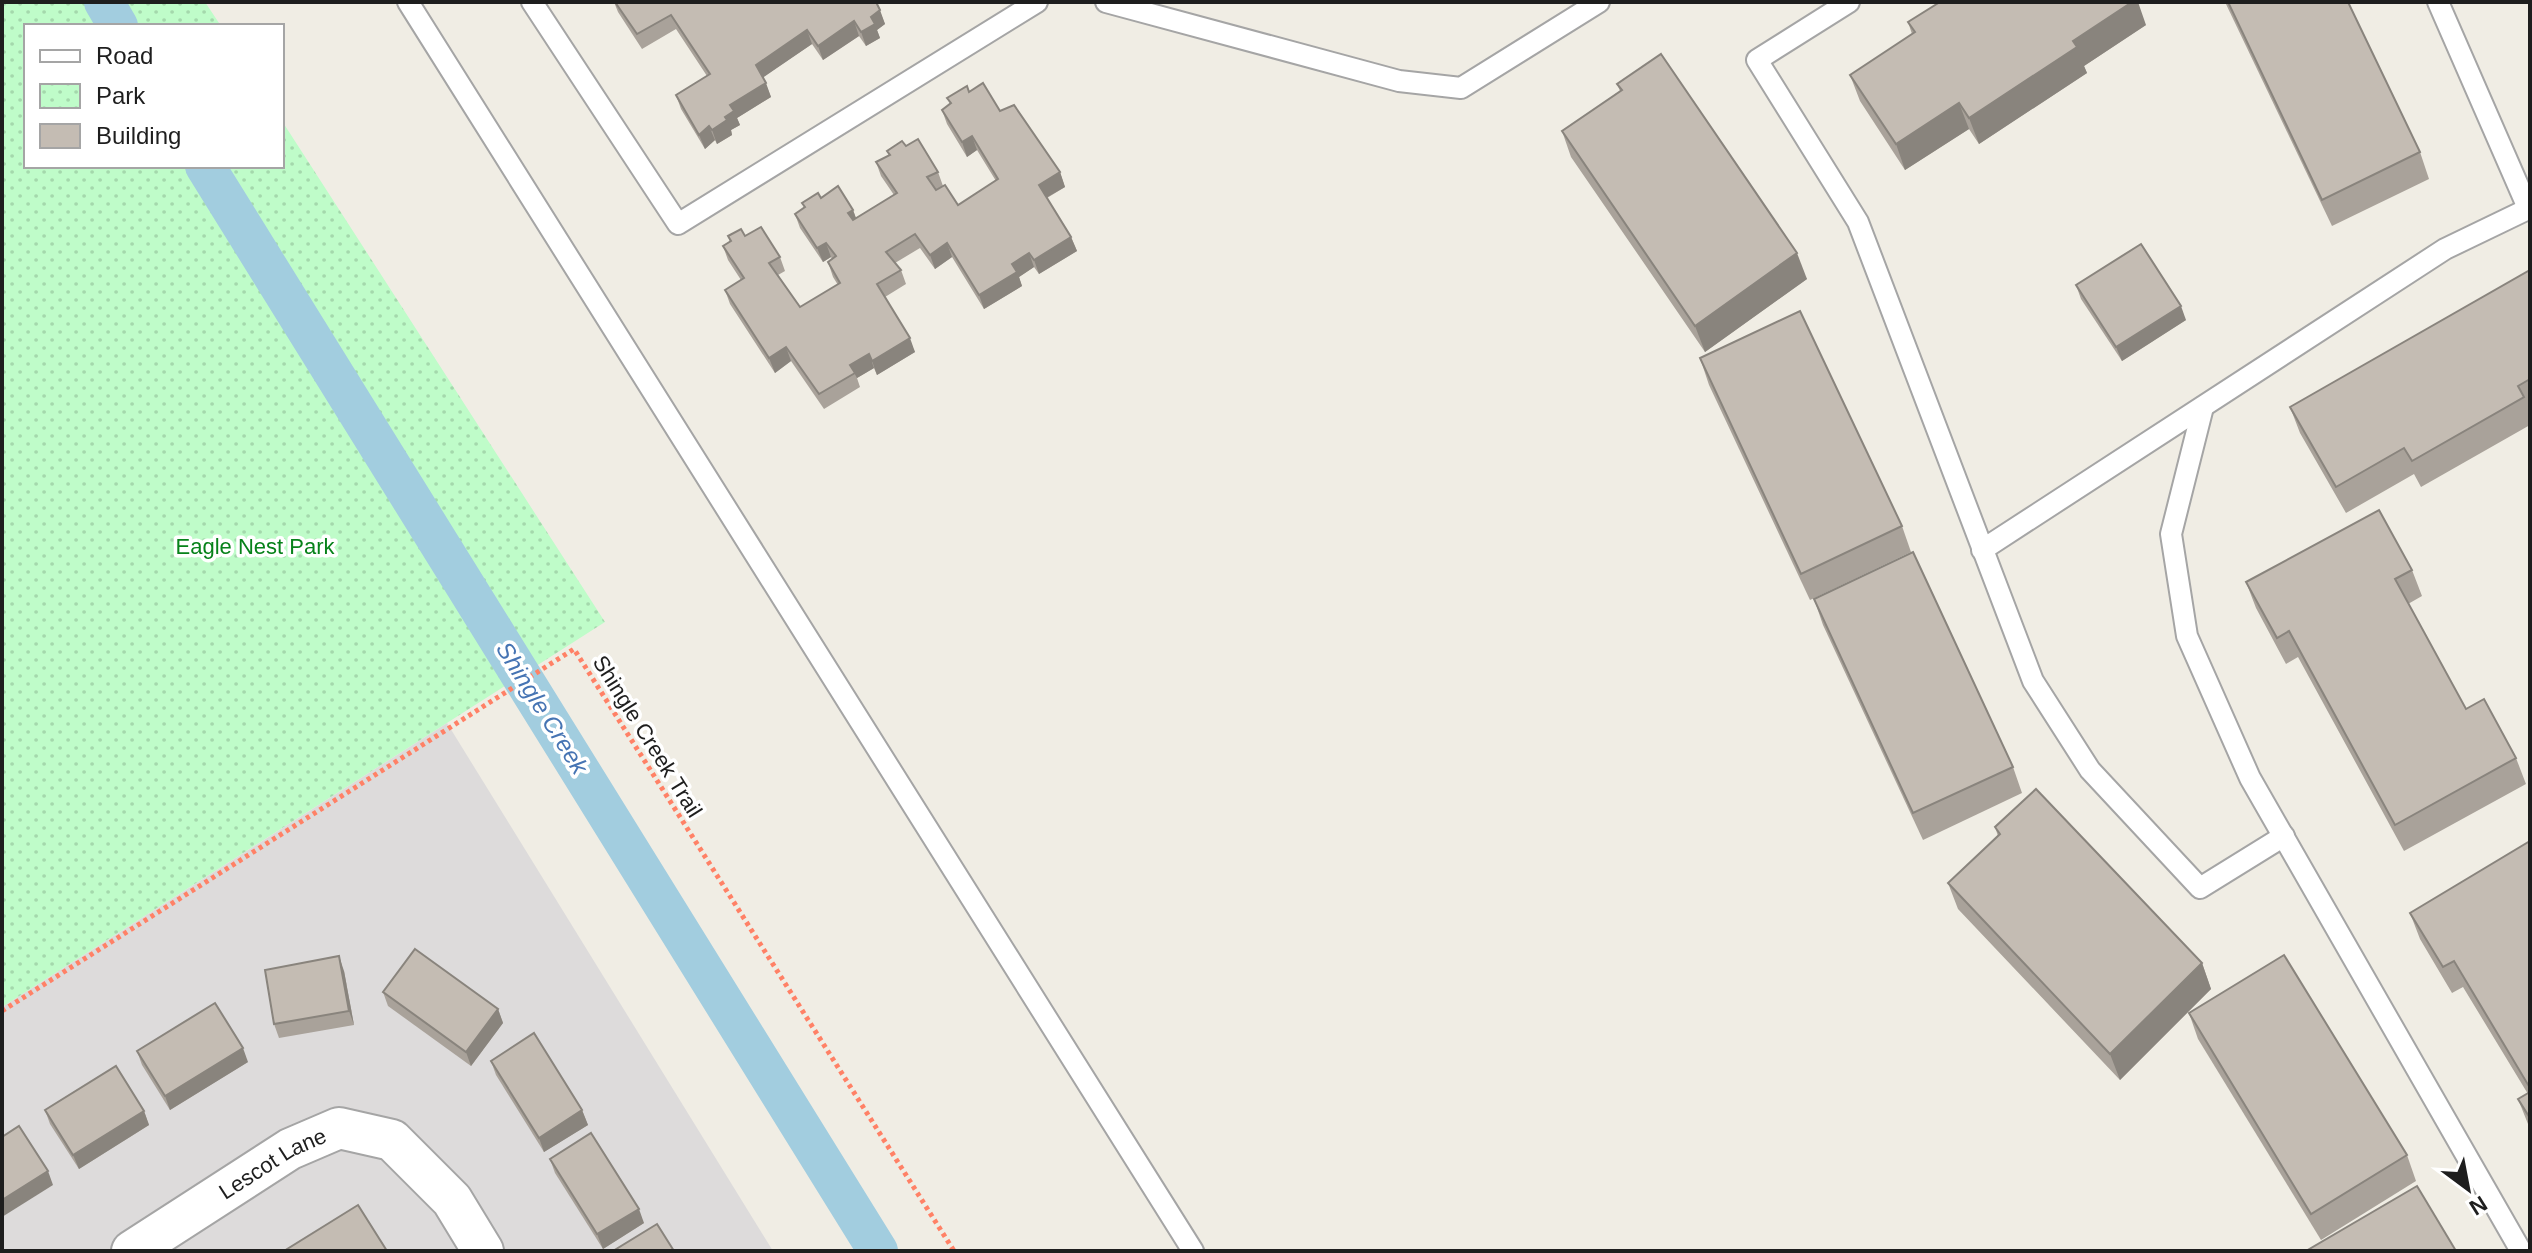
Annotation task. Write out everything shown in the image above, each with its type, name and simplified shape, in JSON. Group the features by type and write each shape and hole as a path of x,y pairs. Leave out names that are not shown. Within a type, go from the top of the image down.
{"street":[{"name":"Lescot Lane","path":"132,1251 290,1149 339,1128 392,1140 452,1200 483,1251"}],"lane":[{"path":"408,2 1193,1251"},
{"path":"532,2 678,224 1037,2"},
{"path":"1106,2 1399,81 1461,88 1599,2"},
{"path":"1849,2 1757,60 1858,222 2033,681 2090,770 2200,888 2284,836"},
{"path":"1982,550 2445,249 2529,208 2438,2"},
{"path":"2203,407 2171,534 2187,636 2250,778 2521,1251"}],"path":[{"name":"Shingle Creek Trail","path":"2,1011 574,649 954,1251"}],"shaded area":[{"path":"447,723 773,1251 2,1251 2,1007"}],"green space":[{"name":"Eagle Nest Park","path":"2,2 205,2 220,24 24,24 24,168 284,168 284,124 605,622 2,1007"}],"building":[{"path":"615,2 876,2 880,10 871,17 875,24 861,32 854,21 818,46 807,30 756,65 766,83 730,105 734,111 725,117 727,120 712,130 709,126 699,135 676,95 710,74 671,15 637,34"},
{"path":"1940,2 2132,2 2073,41 2077,47 1969,118 1959,103 1896,144 1850,75 1915,32 1908,22"},
{"path":"2228,2 2348,2 2420,152 2322,200"},
{"path":"1661,54 1797,253 1695,326 1562,131 1622,90 1617,84"},
{"path":"983,83 1000,111 1014,105 1060,172 1039,185 1071,237 1034,260 1029,253 1012,264 1017,272 979,295 947,243 930,255 915,234 886,252 901,270 877,284 910,338 872,361 869,354 850,365 855,373 819,394 786,347 769,358 725,290 744,278 723,246 731,241 728,236 741,229 745,236 761,227 780,257 769,263 800,307 840,283 828,262 836,256 826,243 817,248 795,214 805,207 802,203 818,193 821,198 838,186 853,210 848,213 853,220 897,193 876,162 890,155 887,151 902,141 906,146 918,139 938,172 927,177 936,190 945,185 958,205 998,179 972,136 962,142 942,110 951,103 947,98 967,86 969,92"},
{"path":"2141,244 2181,306 2116,347 2076,285"},
{"path":"2530,270 2530,379 2518,386 2524,397 2412,461 2404,448 2336,487 2290,407"},
{"path":"1800,311 1902,526 1801,574 1700,358"},
{"path":"2379,510 2412,570 2395,579 2466,709 2484,699 2516,758 2395,825 2289,631 2277,638 2246,582"},
{"path":"1913,552 2013,767 1913,813 1814,599"},
{"path":"2036,789 2202,963 2110,1054 1948,883 2000,834 1995,827"},
{"path":"2530,841 2530,1088 2454,961 2443,967 2410,913"},
{"path":"415,949 498,1009 466,1052 383,992"},
{"path":"2284,955 2407,1155 2311,1214 2189,1013"},
{"path":"339,956 349,1011 274,1024 265,970"},
{"path":"215,1003 243,1048 165,1096 137,1051"},
{"path":"534,1033 582,1110 539,1138 491,1061"},
{"path":"116,1066 144,1111 73,1155 45,1110"},
{"path":"2530,1092 2530,1118 2518,1099"},
{"path":"19,1126 48,1171 2,1200 2,1137"},
{"path":"591,1133 639,1209 597,1234 550,1159"},
{"path":"2417,1186 2456,1251 2306,1251"},
{"path":"358,1205 387,1251 284,1251"},
{"path":"657,1224 674,1251 613,1251"}],"waterway":[{"name":"Shingle Creek","path":"104,2 117,24"},
{"name":"Shingle Creek","path":"206,168 878,1251"}]}
